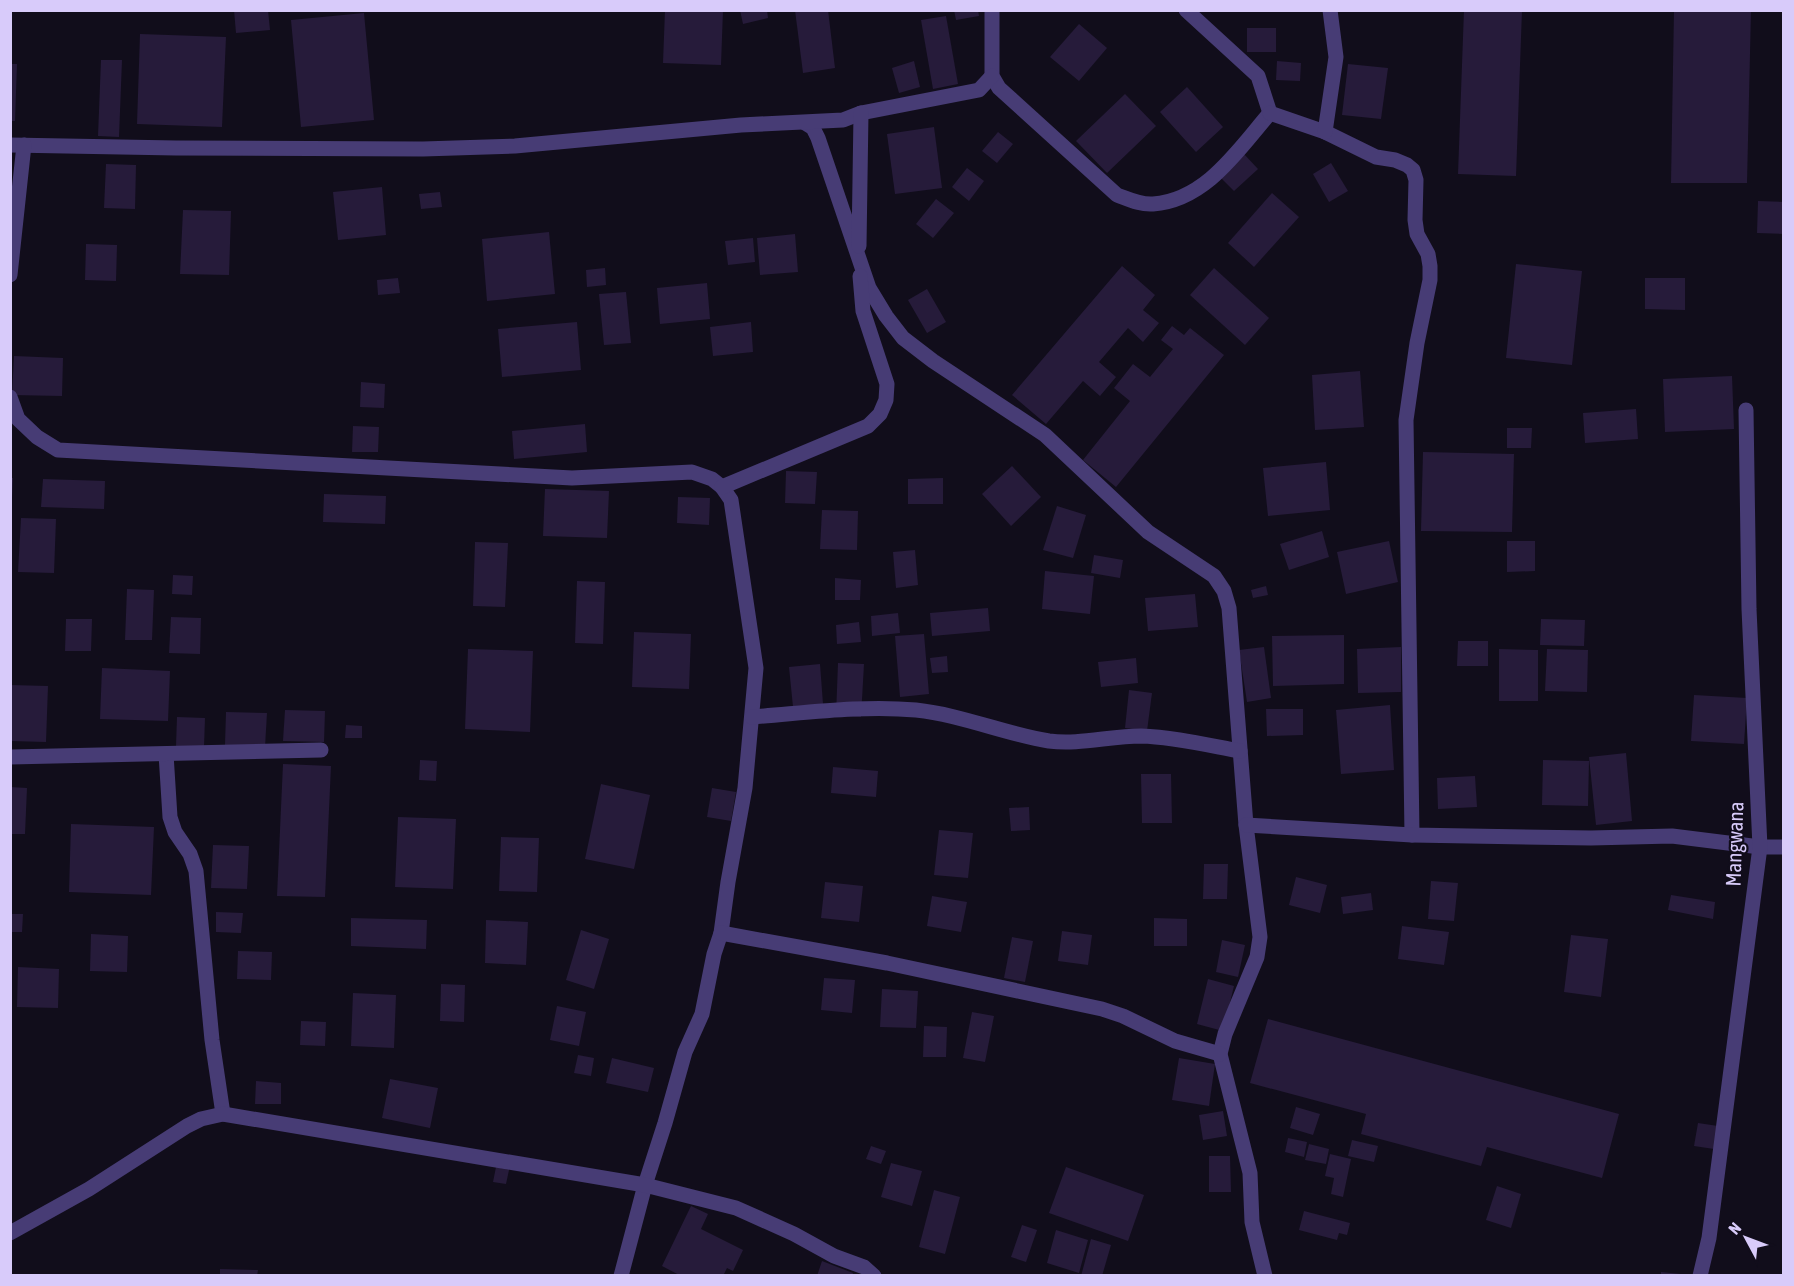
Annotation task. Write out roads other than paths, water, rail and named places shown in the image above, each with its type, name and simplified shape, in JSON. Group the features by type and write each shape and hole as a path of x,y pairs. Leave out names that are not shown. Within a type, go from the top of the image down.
{"street":[{"path":"992,10 992,76 1005,95 1117,195 1136,202 1153,204 1186,196 1218,174 1270,113"},
{"path":"1186,10 1258,76 1270,113"},
{"path":"1325,132 1336,57 1330,10"},
{"path":"10,275 17,145 435,149 515,146 741,124 843,120 861,113 979,90 992,76"},
{"path":"722,487 868,426 880,414 886,400 887,384 863,311 859,259 861,113"},
{"path":"1270,113 1325,132 1376,157 1407,165 1413,170 1416,180 1415,220 1417,234 1428,254 1430,280 1417,343 1406,420 1412,835"},
{"path":"805,123 813,128 818,138 869,288 903,338 933,361 1045,435 1148,532 1214,576 1224,591 1229,608 1246,825 1260,937 1257,957 1225,1034 1220,1054 1250,1173 1252,1222 1265,1275"},
{"path":"10,397 18,419 37,437 58,450 572,478 692,472 712,479 722,487 731,500 756,668 745,789 721,933 714,954 702,1014 685,1052 621,1275"},
{"name":"Mangwana","path":"1700,1275 1709,1238 1760,847 1749,609 1746,410"},
{"path":"752,717 884,708 917,710 1050,741 1139,736 1166,738 1240,751"},
{"path":"10,758 321,750"},
{"path":"166,754 170,817 175,832 190,854 196,871 211,1028 223,1114"},
{"path":"1246,825 1412,835 1591,838 1672,836 1760,847 1784,847"},
{"path":"721,933 898,965 1102,1009 1123,1016 1175,1041 1220,1054"},
{"path":"10,1233 89,1189 187,1126 201,1119 223,1114 645,1185 736,1208 794,1234 874,1275"}]}
